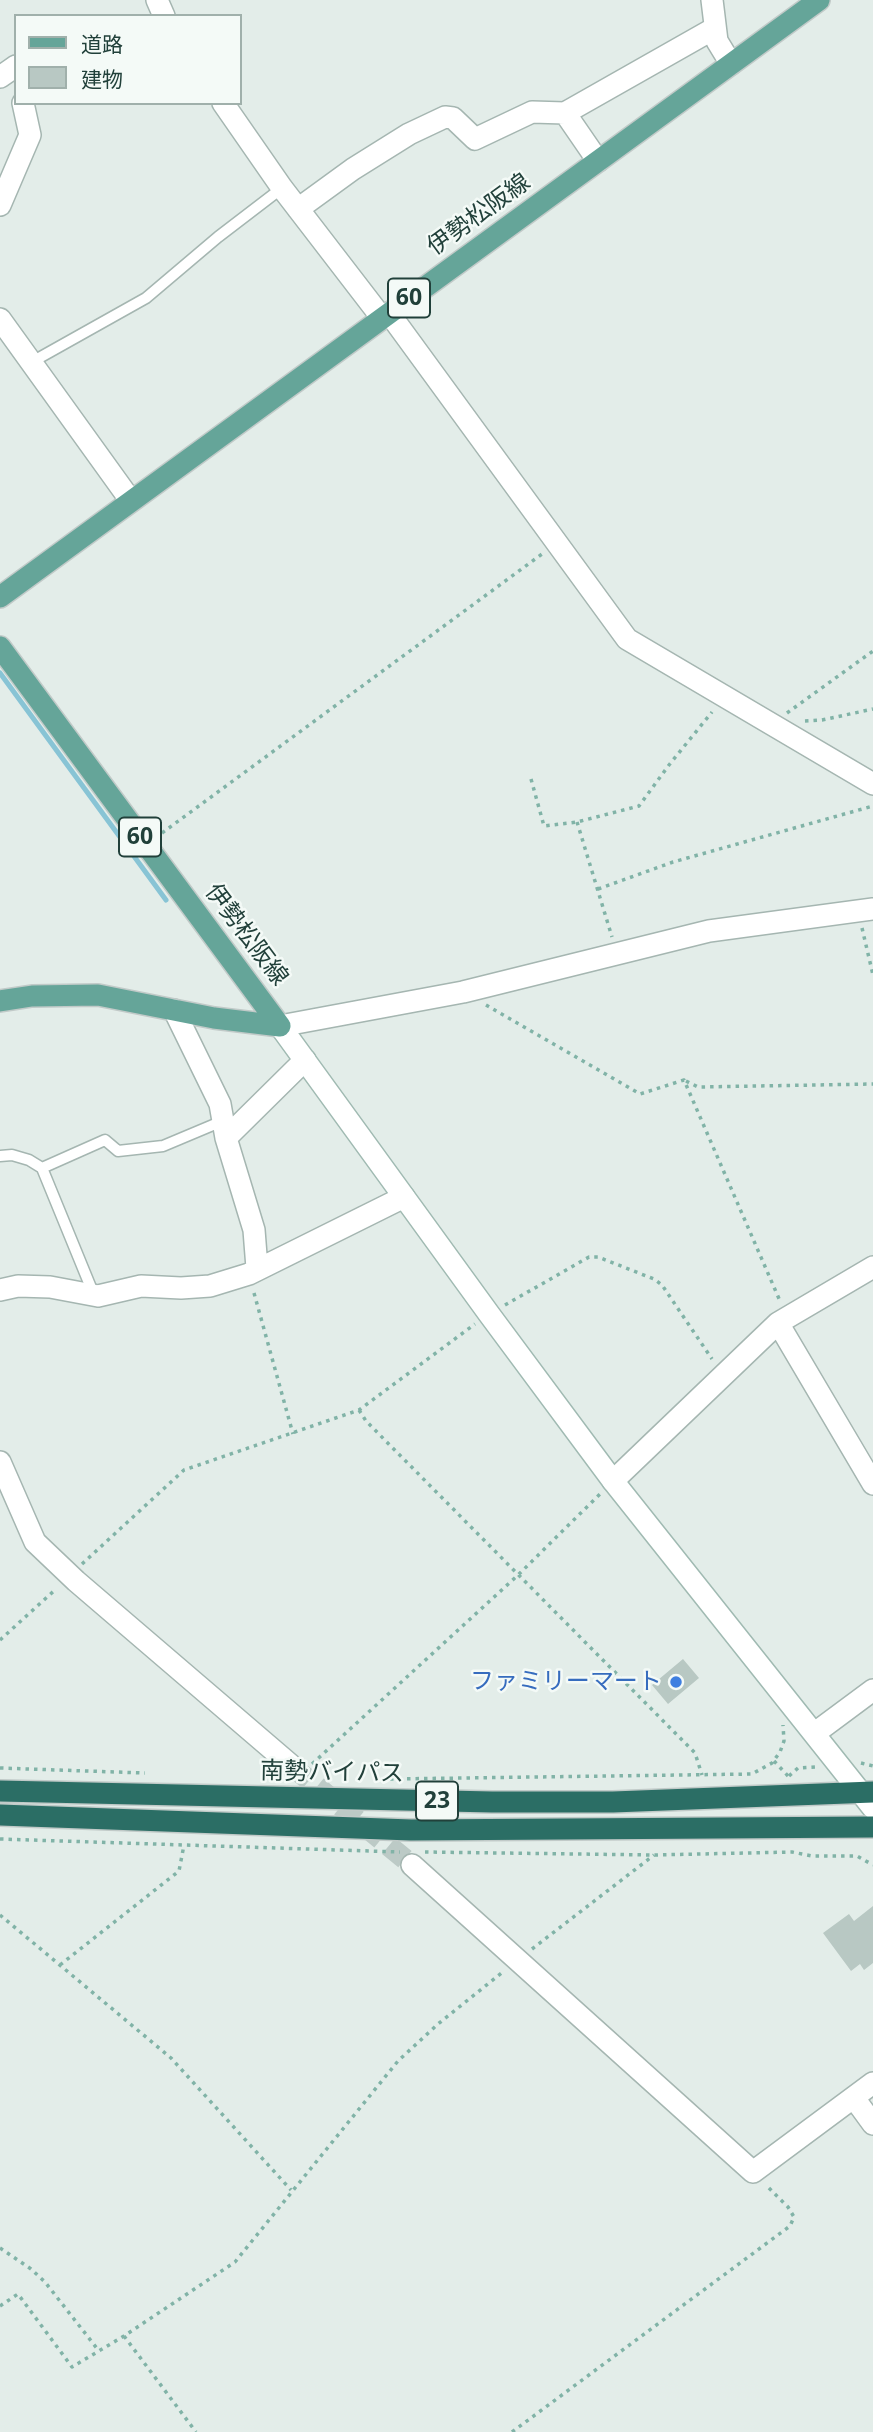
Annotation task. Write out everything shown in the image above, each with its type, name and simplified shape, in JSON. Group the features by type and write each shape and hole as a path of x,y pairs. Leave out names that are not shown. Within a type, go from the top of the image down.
{"highway":[{"name":"南勢バイパス","path":"0,1791 492,1802 869,1797"},
{"name":"23","path":"0,1815 411,1830 873,1827"}],"main road":[{"name":"伊勢松阪線","path":"0,597 819,0"},
{"name":"伊勢松阪線","path":"0,647 280,1026"},
{"name":"伊勢松阪線","path":"0,1001 43,995 98,995 214,1018 280,1026"}],"street":[{"path":"712,0 717,41 731,64"},
{"path":"298,209 375,155 409,134 445,117 453,118 475,139 532,111 565,113 715,28"},
{"path":"0,205 30,135 23,105"},
{"path":"224,105 282,188 385,316 627,639 873,784"},
{"path":"565,113 598,161"},
{"path":"0,319 131,501"},
{"path":"864,910 709,931 463,992 280,1026 613,1481 814,1733 869,1797"},
{"path":"174,1010 220,1104 254,1230 253,1271"},
{"path":"225,1130 305,1060"},
{"path":"0,1290 18,1286 50,1287 94,1296 142,1286 209,1286 274,1262 404,1197"},
{"path":"613,1481 782,1320 873,1267"},
{"path":"782,1320 865,1450 873,1484"},
{"path":"0,1462 35,1542 70,1576 303,1769"},
{"path":"814,1733 872,1694"},
{"path":"412,1865 753,2172 873,2083"},
{"path":"853,2098 873,2124"}],"lane":[{"path":"30,363 146,298 218,237 282,188"},
{"path":"42,1168 105,1140 118,1151 163,1146 213,1125 225,1130"},
{"path":"0,1156 12,1155 29,1160 42,1168 94,1296"}],"path":[{"path":"146,844 556,544"},
{"path":"792,721 784,716 873,651"},
{"path":"531,779 544,826 577,822 639,806 725,697"},
{"path":"802,721 822,720 873,709"},
{"path":"598,889 685,858 873,806"},
{"path":"577,822 617,954"},
{"path":"864,910 873,975"},
{"path":"463,992 639,1094 684,1080 698,1087 873,1084"},
{"path":"684,1080 782,1320"},
{"path":"0,1640 184,1470 359,1410 489,1314 589,1257 598,1257 654,1279 662,1285 723,1376"},
{"path":"253,1271 293,1434"},
{"path":"359,1410 366,1421 695,1753 702,1775"},
{"path":"303,1769 519,1575 613,1481"},
{"path":"382,1779 752,1774 772,1763 780,1752 783,1741 779,1688"},
{"path":"60,1965 179,1871 184,1845"},
{"path":"0,2306 18,2294 72,2367 235,2262 398,2061 438,2024 517,1960 654,1855"},
{"path":"0,1915 172,2058 291,2190"},
{"path":"512,2432 790,2226 794,2217 788,2207 753,2172"},
{"path":"0,2248 32,2269 45,2282 99,2351"},
{"path":"124,2336 196,2432"}],"building":[{"name":"ファミリーマート","path":"683,1659 699,1678 668,1704 652,1685"},
{"path":"873,1906 873,1963 864,1970 860,1964 851,1971 823,1933 849,1914 854,1921"}],"waterway":[{"path":"0,673 166,900"}],"tunnel":[{"path":"293,1767 412,1865"}],"place":[{"name":"ファミリーマート","path":"676,1682"}]}
